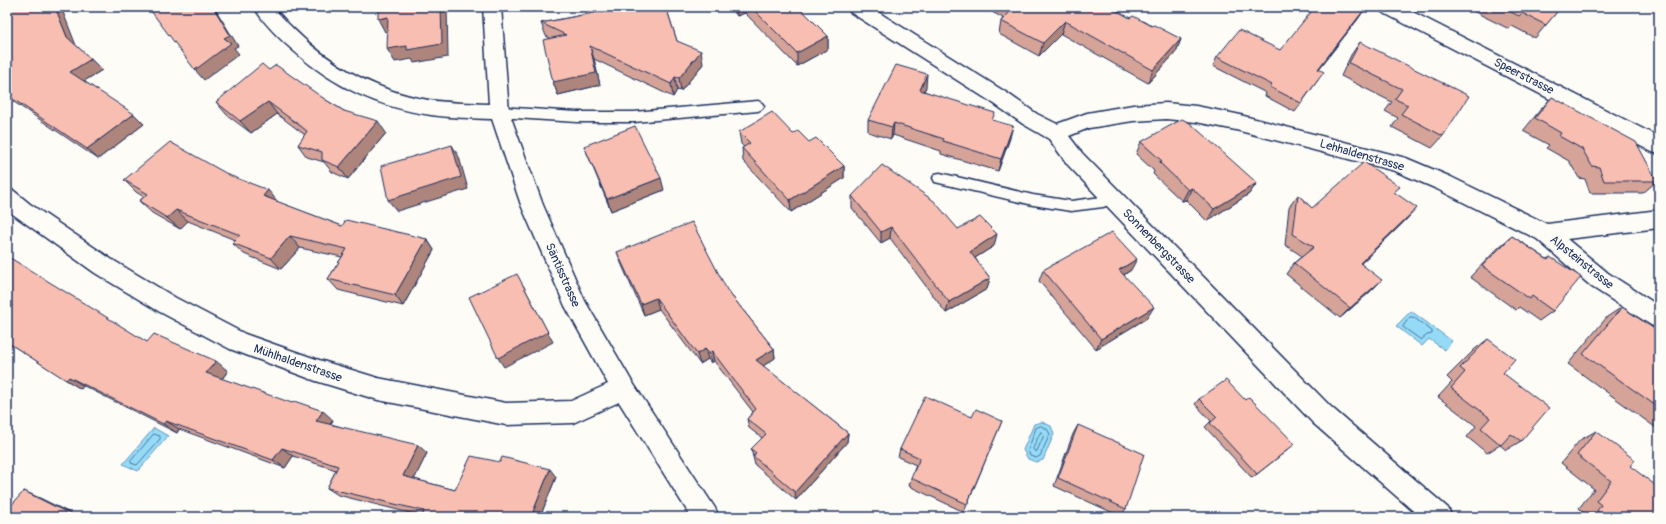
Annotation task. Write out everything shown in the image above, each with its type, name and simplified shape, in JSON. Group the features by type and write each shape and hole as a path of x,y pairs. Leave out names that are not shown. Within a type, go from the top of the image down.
{"street":[{"path":"263,7 277,25 316,59 358,85 409,104 440,108 499,112"},
{"name":"Säntisstrasse","path":"492,7 499,112 532,205 576,306 623,388 706,517"},
{"name":"Sonnenbergstrasse","path":"856,7 1000,98 1030,119 1056,133 1075,159 1322,415 1439,517"},
{"name":"Speerstrasse","path":"1388,7 1659,146"},
{"name":"Lehhaldenstrasse","path":"1056,133 1087,121 1133,113 1159,111 1196,114 1236,122 1399,164 1444,183 1546,232"},
{"name":"Mühlhaldenstrasse","path":"7,197 22,210 103,266 168,305 238,342 316,370 378,389 506,414 572,412 623,388"},
{"path":"1546,232 1659,219"},
{"name":"Alpsteinstrasse","path":"1546,232 1600,280 1659,318"}],"lane":[{"path":"499,112 578,118 634,117 758,106"},
{"path":"940,178 1033,200 1071,206 1104,202 1113,198"}],"water":[{"path":"1411,311 1452,341 1445,350 1429,339 1422,346 1396,326"},
{"path":"1042,422 1051,426 1054,434 1043,460 1036,462 1028,459 1023,450 1034,424"},
{"path":"154,428 168,436 138,471 123,464"}],"building":[{"path":"7,7 55,7 67,37 91,59 70,72 134,114 87,149 7,95 7,84 12,81 7,68"},
{"path":"148,7 213,7 230,35 224,38 231,43 195,70"},
{"path":"378,7 441,7 442,44 407,50 407,46 387,49 388,17 378,19"},
{"path":"608,7 666,7 677,41 701,51 679,78 675,77 671,84 590,46 596,73 553,82 543,40 566,35 541,23 609,10"},
{"path":"751,7 794,7 797,10 800,8 828,36 797,53"},
{"path":"1009,7 1110,7 1130,18 1133,16 1181,39 1153,70 1065,21 1043,43 1001,21 1013,9"},
{"path":"1315,7 1359,7 1364,10 1318,69 1324,72 1301,103 1270,87 1272,85 1217,57 1239,30 1280,50"},
{"path":"1501,7 1561,7 1546,25 1522,13 1519,16"},
{"path":"1360,42 1469,96 1443,136 1401,114 1408,105 1395,99 1402,89 1349,63"},
{"path":"262,64 269,70 276,65 344,111 378,121 339,167 322,160 322,152 298,145 307,131 268,102 240,121 216,102"},
{"path":"896,65 927,74 920,90 995,113 992,120 1013,126 1001,159 943,141 944,139 894,123 892,127 868,120"},
{"path":"1552,97 1636,142 1657,181 1604,181 1599,167 1592,166 1582,149 1559,136 1561,133 1535,118"},
{"path":"772,112 793,134 798,131 809,142 816,138 844,166 790,200 742,148 750,143 739,132"},
{"path":"1182,119 1190,123 1257,183 1214,209 1192,188 1188,190 1159,162 1162,161 1141,142"},
{"path":"635,126 661,178 607,199 584,146"},
{"path":"170,142 231,176 268,190 263,196 342,226 346,220 427,239 395,295 328,279 347,249 290,236 271,258 232,243 240,235 176,210 167,218 139,201 148,194 124,180"},
{"path":"452,145 461,177 388,200 381,166"},
{"path":"1364,162 1400,187 1394,192 1417,208 1360,263 1382,280 1350,308 1294,263 1314,247 1293,234 1298,195 1312,208"},
{"path":"882,165 934,201 958,229 980,217 997,234 970,252 990,278 949,302 891,227 881,232 852,196"},
{"path":"692,222 727,290 774,349 756,360 848,433 795,492 753,456 756,453 751,449 766,434 747,419 756,409 712,351 709,353 705,349 697,354 656,298 641,304 617,252"},
{"path":"1112,232 1137,259 1119,270 1154,307 1101,339 1043,270"},
{"path":"1512,236 1548,260 1550,257 1581,277 1553,311 1532,296 1530,299 1482,266"},
{"path":"7,256 147,342 154,334 216,361 206,373 292,403 294,401 323,411 316,421 418,445 403,476 455,490 471,456 500,462 502,457 550,469 531,517 422,517 424,511 327,488 338,466 282,448 273,460 166,421 163,424 69,377 66,380 7,342"},
{"path":"517,274 548,332 498,358 469,297"},
{"path":"1622,307 1659,332 1659,408 1583,354"},
{"path":"1488,339 1515,359 1503,373 1549,408 1521,441 1511,434 1501,445 1481,428 1490,418 1451,388 1465,372 1460,368"},
{"path":"1226,380 1245,400 1249,397 1295,444 1257,474 1210,423 1217,417 1199,399"},
{"path":"925,396 972,417 976,409 1002,421 967,504 911,478 920,458 900,449"},
{"path":"1078,425 1144,454 1126,509 1058,478"},
{"path":"1596,431 1635,460 1630,466 1659,488 1659,517 1605,517 1597,511 1601,505 1596,501 1611,481 1577,455"},
{"path":"24,491 76,517 7,517 7,510"}]}
